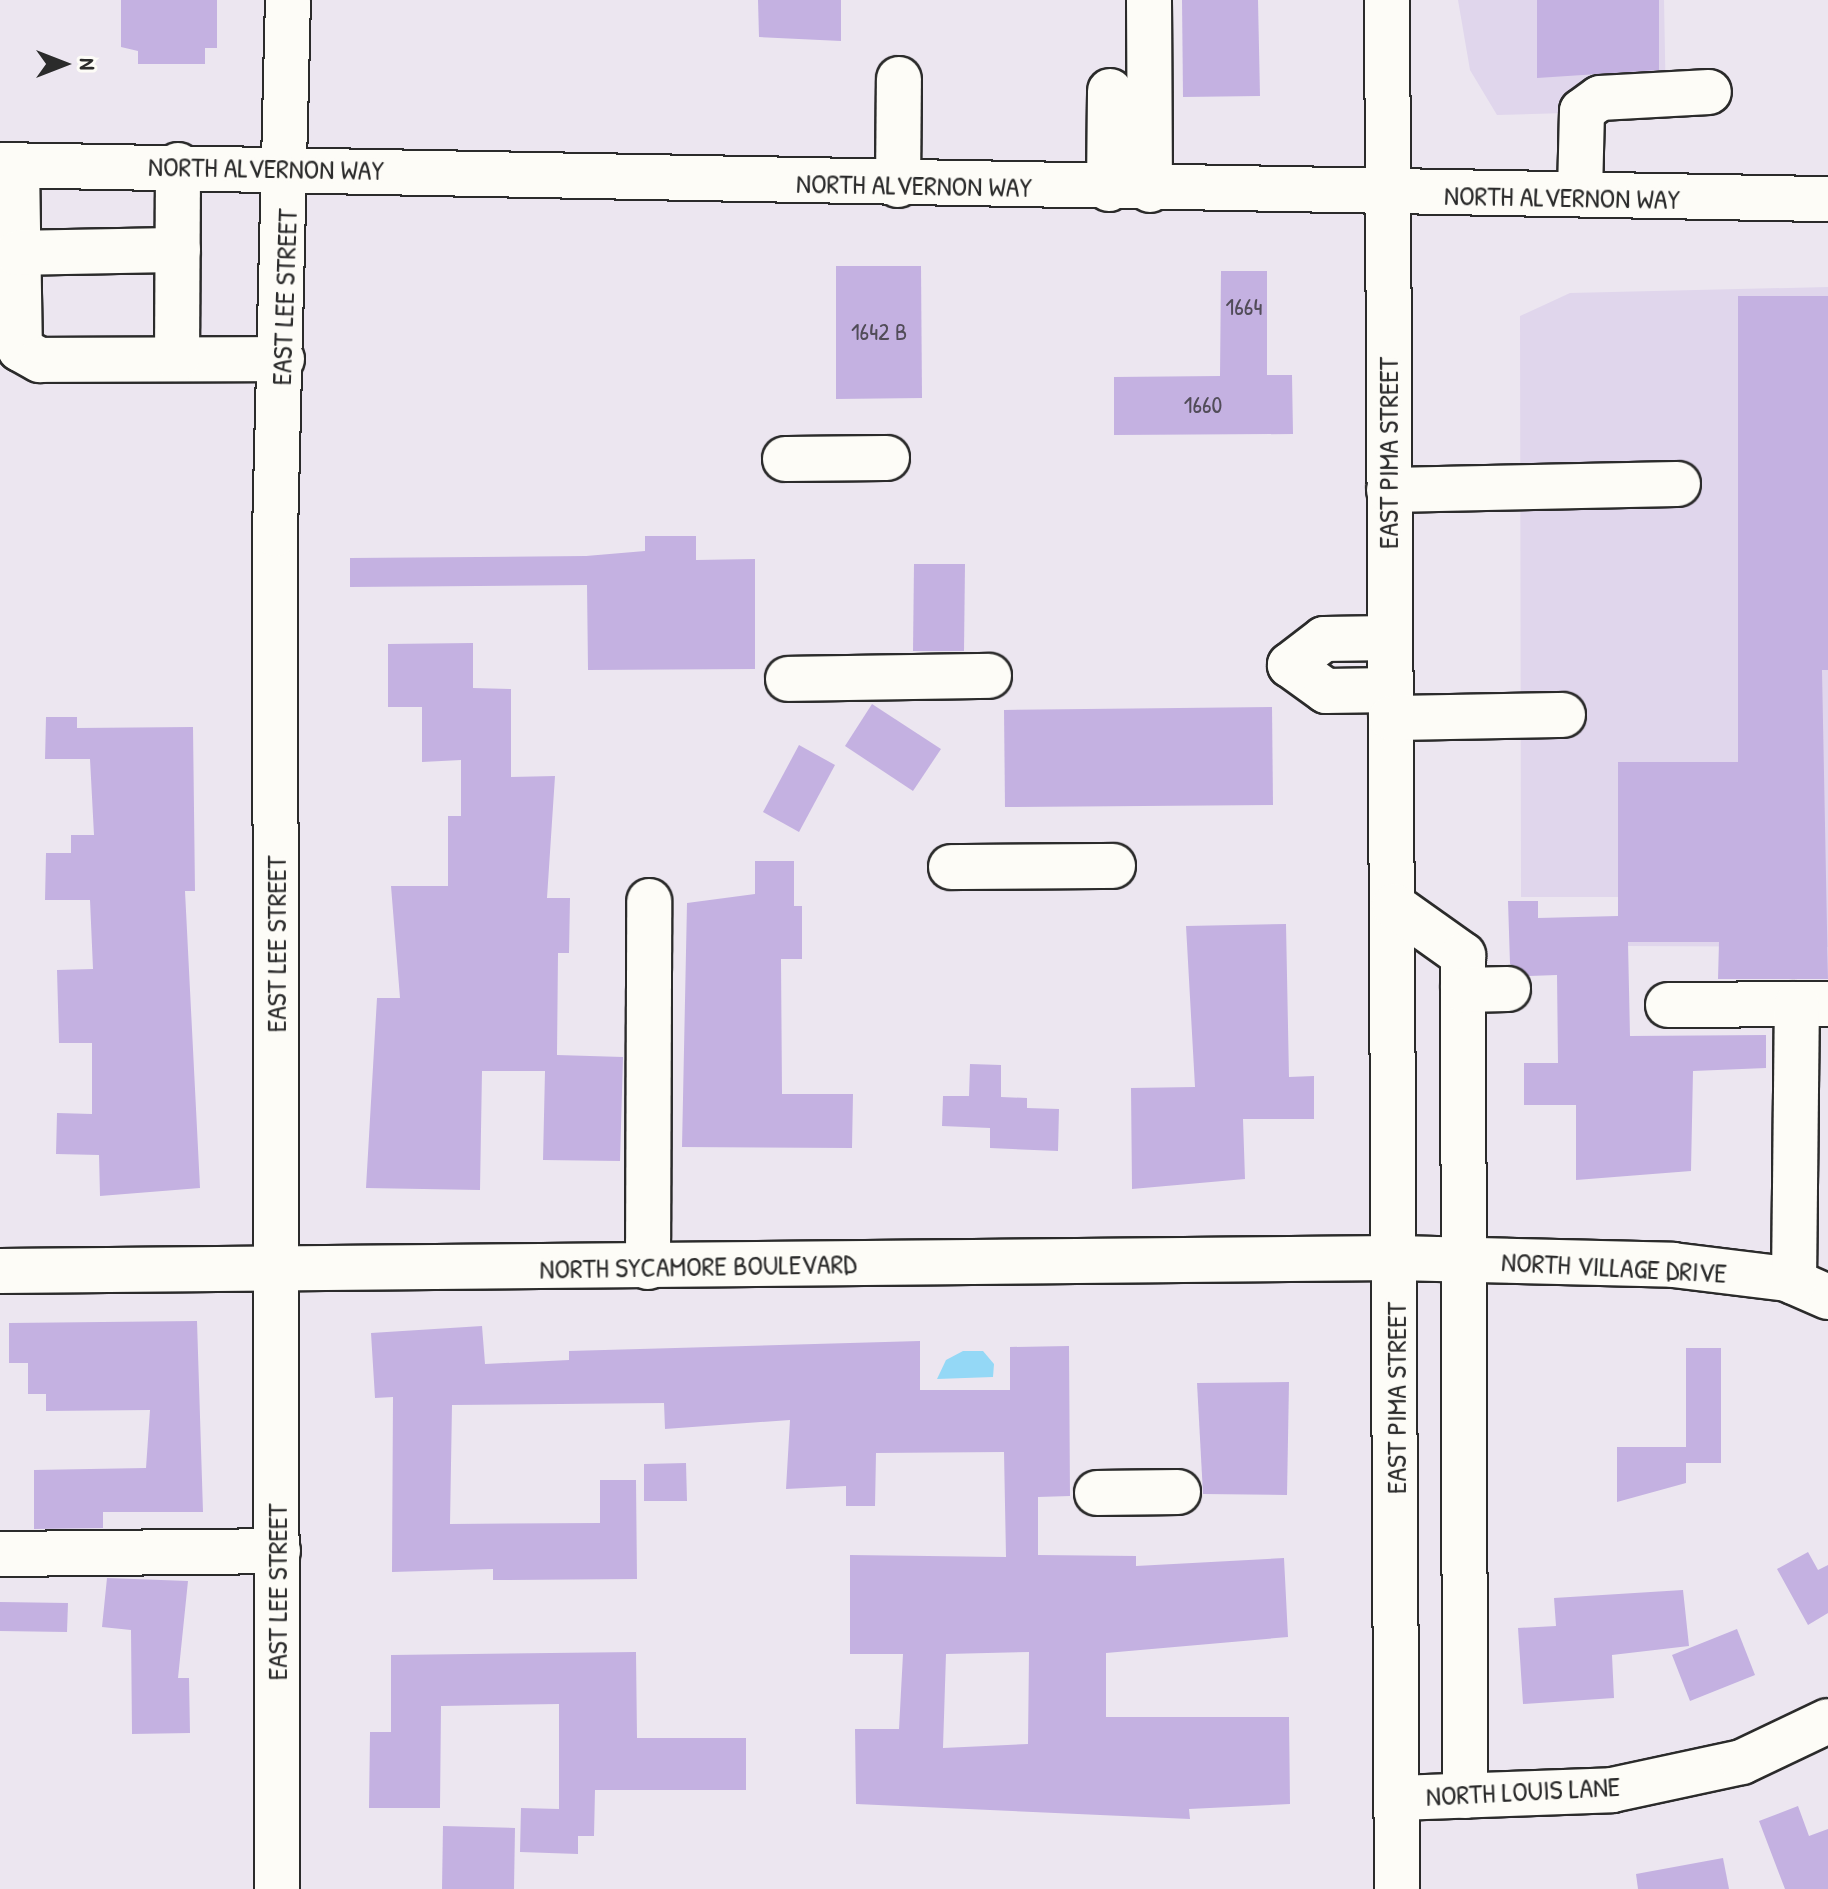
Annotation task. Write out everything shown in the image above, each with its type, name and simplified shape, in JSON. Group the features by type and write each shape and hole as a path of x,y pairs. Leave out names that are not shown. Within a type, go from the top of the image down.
{"street":[{"name":"EAST LEE STREET","path":"277,1889 275,534 289,166 288,0"},
{"path":"1130,189 1149,0"},
{"name":"EAST PIMA STREET","path":"1387,0 1397,1889"},
{"path":"898,185 899,79"},
{"path":"1110,91 1130,189"},
{"path":"1580,193 1582,111 1600,98 1709,92"},
{"name":"NORTH ALVERNON WAY","path":"8,165 289,166 898,185 1828,199"},
{"path":"8,165 17,253 20,349 40,360 282,359"},
{"path":"177,359 178,165"},
{"path":"17,253 178,250"},
{"path":"785,459 887,458"},
{"path":"1389,490 1678,484"},
{"path":"1390,638 1324,639 1290,665 1326,691 1391,704 1563,715"},
{"path":"788,679 989,676"},
{"path":"951,867 1113,866"},
{"path":"648,1267 649,901"},
{"path":"1394,906 1463,955 1465,1796"},
{"path":"1463,990 1508,989"},
{"path":"1668,1005 1812,1004 1811,1289"},
{"name":"NORTH SYCAMORE BOULEVARD","path":"0,1271 1396,1258"},
{"name":"NORTH VILLAGE DRIVE","path":"1396,1258 1673,1265 1811,1289"},
{"path":"1097,1493 1178,1492"},
{"path":"0,1554 278,1551"},
{"name":"NORTH LOUIS LANE","path":"1398,1798 1612,1790 1742,1762 1828,1721"}],"shaded area":[{"path":"1458,0 1664,0 1666,110 1497,115 1470,70"},
{"path":"1828,287 1828,947 1628,946 1627,897 1521,897 1520,316 1570,293"}],"water":[{"path":"963,1351 983,1351 994,1364 993,1377 937,1379 946,1360"}],"building":[{"path":"121,0 217,0 217,48 205,48 205,64 138,64 138,51 121,47"},
{"path":"758,0 841,0 841,41 759,37"},
{"path":"1182,0 1258,0 1260,96 1183,97"},
{"path":"1537,0 1659,0 1659,70 1537,78"},
{"path":"836,266 921,266 922,398 836,399"},
{"path":"1221,271 1267,271 1267,375 1292,375 1293,434 1114,435 1114,377 1220,376"},
{"path":"1738,296 1828,296 1828,670 1822,670 1828,979 1718,979 1719,942 1628,942 1630,1036 1766,1035 1766,1068 1693,1071 1691,1171 1576,1180 1576,1105 1524,1105 1524,1063 1558,1063 1557,975 1529,976 1510,964 1508,901 1538,901 1538,918 1618,916 1618,762 1738,762"},
{"path":"645,536 696,536 696,560 755,559 755,669 588,670 587,585 350,587 350,558 586,556 645,551"},
{"path":"914,564 965,564 964,651 913,651"},
{"path":"473,643 473,688 511,689 511,777 555,776 547,898 570,898 569,953 558,953 557,1055 623,1057 620,1161 543,1160 545,1071 482,1071 480,1190 366,1188 377,998 400,998 391,886 448,886 448,816 461,816 461,760 422,762 422,707 388,707 388,644"},
{"path":"872,704 941,749 913,791 845,746"},
{"path":"1272,707 1273,805 1005,807 1004,710"},
{"path":"46,717 77,717 77,728 193,727 195,891 185,891 200,1188 100,1196 99,1155 56,1154 57,1113 92,1114 92,1043 59,1043 57,970 93,969 90,900 45,900 46,853 71,853 71,835 94,835 90,759 45,759"},
{"path":"799,745 835,765 799,832 763,812"},
{"path":"755,861 794,861 794,906 802,906 802,959 781,959 782,1094 853,1094 852,1148 682,1147 687,903 755,894"},
{"path":"1286,924 1289,1077 1314,1076 1314,1119 1243,1119 1245,1179 1132,1189 1131,1088 1195,1087 1186,926"},
{"path":"970,1064 1001,1065 1001,1097 1027,1098 1027,1108 1059,1109 1058,1151 990,1148 990,1128 942,1126 943,1096 969,1096"},
{"path":"197,1321 203,1512 103,1512 103,1528 34,1529 34,1470 146,1468 150,1410 46,1411 46,1394 28,1394 28,1363 9,1363 9,1323"},
{"path":"482,1326 485,1364 569,1360 569,1351 920,1341 920,1390 1010,1390 1010,1347 1069,1346 1070,1496 1038,1497 1038,1555 1136,1556 1136,1566 1284,1558 1288,1637 1106,1653 1106,1717 1289,1717 1290,1804 1189,1809 1190,1819 856,1804 855,1729 899,1729 903,1654 850,1654 850,1555 1006,1557 1004,1452 876,1453 875,1506 846,1506 846,1486 786,1489 790,1420 665,1429 664,1403 452,1405 450,1524 600,1523 600,1480 636,1480 637,1579 493,1580 493,1569 392,1572 393,1397 375,1398 371,1333","holes":["1029,1652 1028,1744 943,1748 946,1654"]},
{"path":"1686,1348 1721,1348 1721,1463 1686,1463 1686,1483 1617,1502 1617,1447 1686,1447"},
{"path":"1289,1382 1287,1495 1203,1494 1197,1383"},
{"path":"686,1463 687,1501 644,1501 644,1464"},
{"path":"1808,1552 1818,1570 1828,1565 1828,1613 1808,1625 1777,1569"},
{"path":"107,1578 188,1581 178,1678 189,1678 190,1733 132,1734 131,1630 102,1627"},
{"path":"1683,1590 1689,1646 1612,1655 1614,1698 1523,1704 1518,1628 1556,1626 1554,1598"},
{"path":"0,1602 68,1603 67,1632 0,1631"},
{"path":"1737,1629 1755,1675 1690,1701 1672,1655"},
{"path":"636,1652 637,1738 746,1738 746,1790 595,1790 594,1836 578,1836 578,1854 520,1852 521,1808 559,1809 559,1704 441,1706 440,1808 369,1808 370,1732 391,1732 391,1655"},
{"path":"1798,1806 1809,1836 1828,1829 1828,1889 1785,1889 1759,1821"},
{"path":"443,1826 515,1828 514,1889 442,1889"},
{"path":"1723,1858 1729,1889 1638,1889 1636,1874"}]}
